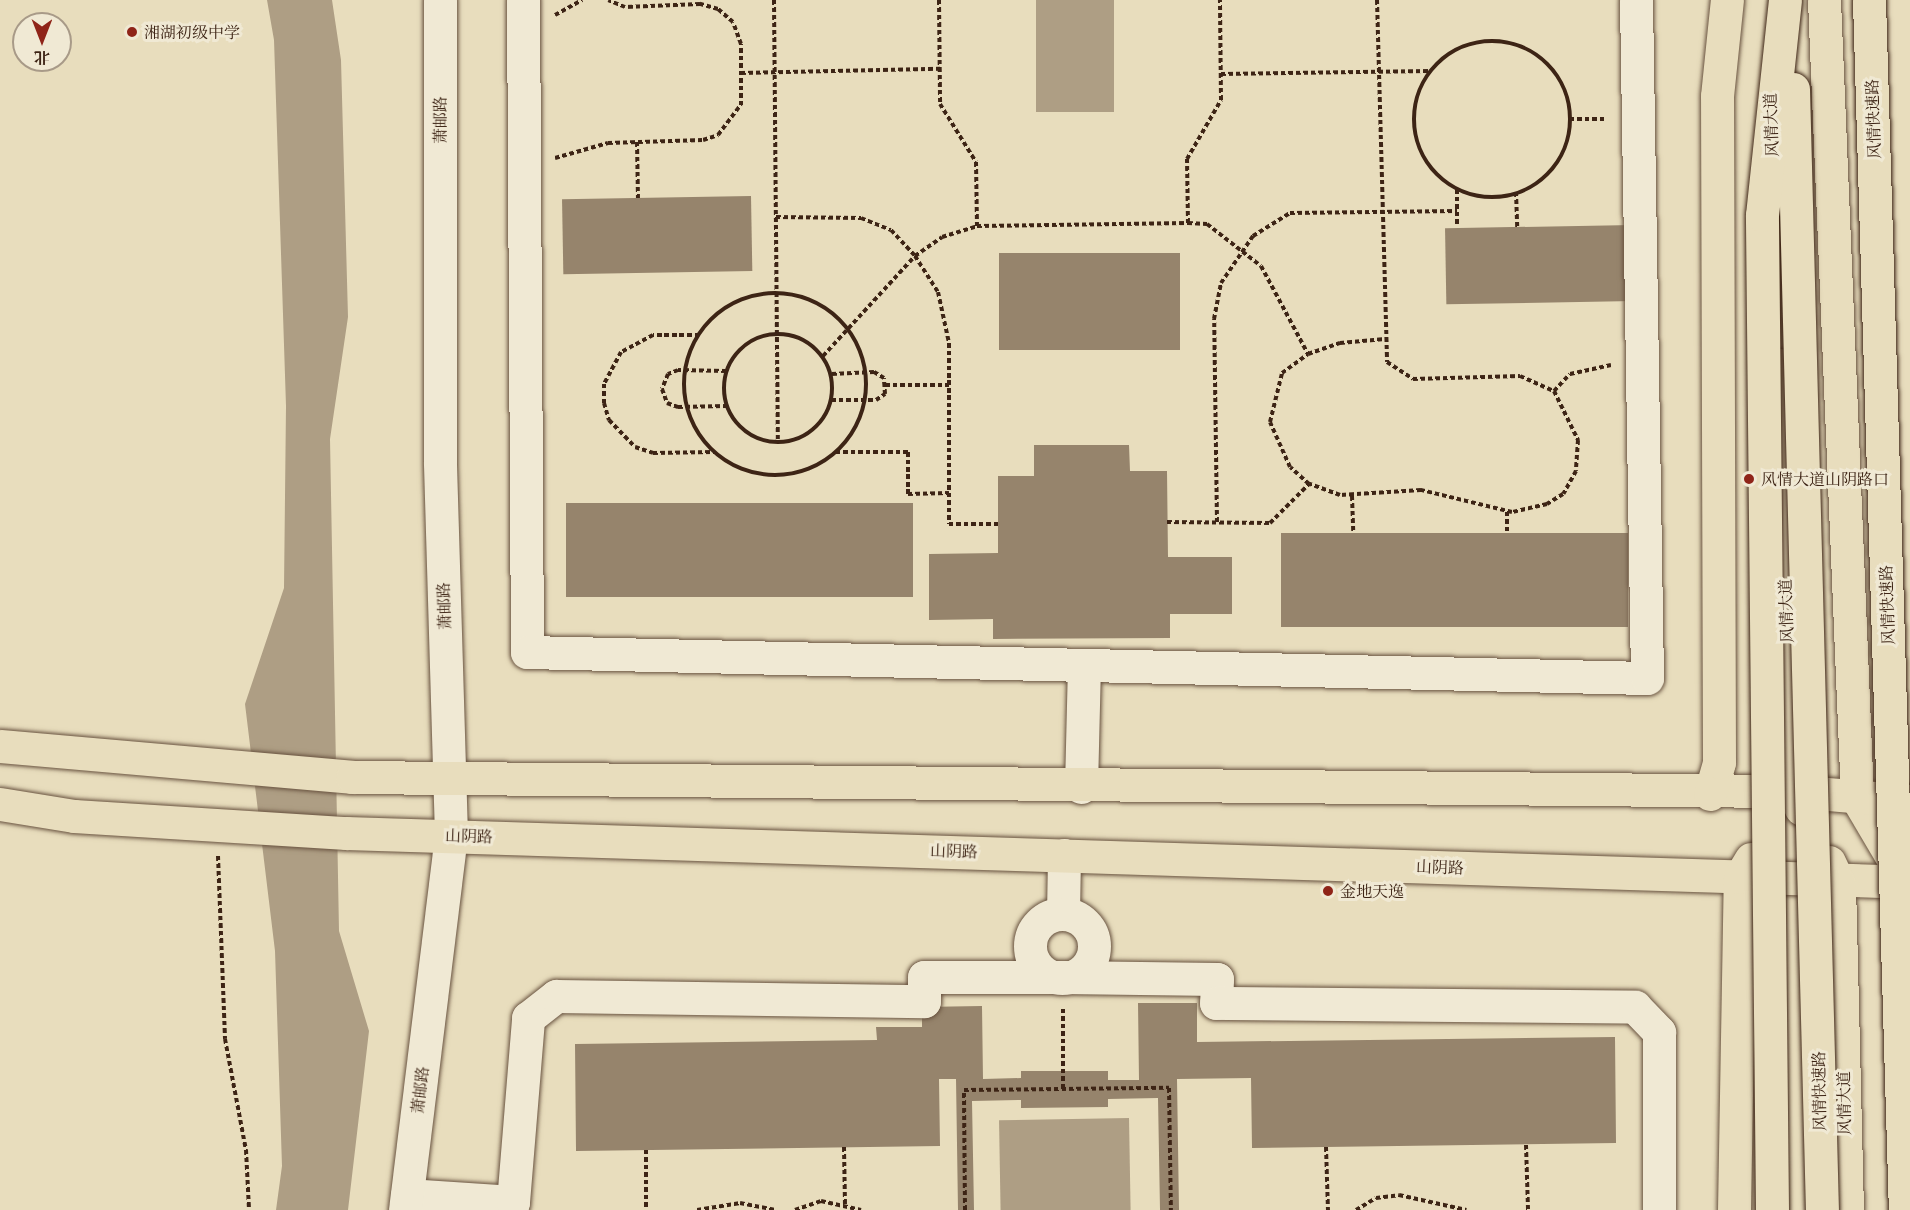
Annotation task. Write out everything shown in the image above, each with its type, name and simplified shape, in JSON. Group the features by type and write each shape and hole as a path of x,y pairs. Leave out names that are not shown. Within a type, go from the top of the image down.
{"main road":[{"path":"1710,794 1719,762 1717,96 1727,0"},
{"name":"风情大道","path":"1768,0 1792,791 1839,883 1847,1210"},
{"path":"1772,1210 1762,214 1785,0"},
{"name":"风情快速路","path":"1791,0 1822,1210"},
{"path":"1824,0 1857,798 1909,876 1903,1210"},
{"name":"风情快速路","path":"1869,0 1903,1210"},
{"path":"0,746 352,777 1710,794 1792,791 1910,801"},
{"path":"1734,1210 1740,877 1792,791"},
{"name":"山阴路","path":"0,804 74,816 236,828 346,833 1740,877 1839,883 1909,876"}],"street":[{"name":"萧邮路","path":"406,1202 451,835 440,462 440,0"},
{"path":"523,0 527,652 1647,678 1636,0"},
{"path":"1081,787 1084,665"},
{"path":"1063,914 1064,855"},
{"path":"1063,914 1088,927 1094,945 1082,971 1064,977 1044,972 1030,946 1043,920 1063,914"},
{"path":"406,1202 512,1206 528,1018 556,996 924,1001 924,977 1064,977 1217,979 1216,1003 1635,1007 1659,1032 1659,1210"}],"path":[{"path":"524,159 572,157 608,143 718,135 741,105 741,44 733,22 718,9 700,4 625,7 609,0"},
{"path":"774,0 778,442"},
{"path":"939,0 940,104 976,162 977,226"},
{"path":"1188,223 1187,159 1221,100 1220,0"},
{"path":"1377,0 1386,362 1413,379 1520,376 1554,391 1578,440 1576,471 1563,494 1547,504 1507,512 1421,490 1352,496 1309,484 1290,467 1270,422 1282,373 1308,354 1340,344 1385,339"},
{"path":"1482,41 1508,42 1533,52 1553,70 1566,93 1570,119 1566,146 1552,169 1516,192 1481,196 1457,189 1421,154 1414,130 1414,105 1430,71 1458,48 1482,41"},
{"path":"741,73 940,69"},
{"path":"1221,74 1430,71"},
{"path":"637,142 638,198"},
{"path":"1457,189 1457,227"},
{"path":"1516,192 1517,227"},
{"path":"1217,522 1214,319 1221,283 1242,250 1269,221 1290,213 1457,212"},
{"path":"776,217 861,218 891,230 915,256 938,292 949,344 949,524 998,524"},
{"path":"823,356 915,256 942,237 977,226 1188,223 1207,224 1242,250 1266,274 1308,354"},
{"path":"777,293 802,297 828,309 848,329 865,373 865,400 849,438 835,452 802,471 771,476 741,469 714,452 687,407 685,370 699,335 716,315 743,299 777,293"},
{"path":"777,334 798,337 823,356 831,374 831,400 817,427 801,437 778,442 748,434 726,406 726,371 747,342 777,334"},
{"path":"699,335 653,335 621,352 604,384 604,403 609,420 635,447 653,453 714,452"},
{"path":"1554,391 1570,374 1642,358"},
{"path":"726,371 685,370 668,374 662,389 667,403 687,407 726,406"},
{"path":"831,374 865,373 884,378 885,385 885,394 865,400 831,400"},
{"path":"885,385 949,385"},
{"path":"835,452 908,452 908,494 949,493"},
{"path":"1167,522 1270,523 1309,484"},
{"path":"1352,496 1353,533"},
{"path":"1507,512 1507,533"},
{"path":"236,828 217,922 225,1039 246,1150 249,1210"},
{"path":"1064,977 1064,1089"},
{"path":"965,1210 964,1090 1169,1088 1171,1210"},
{"path":"1526,1144 1528,1210"},
{"path":"844,1147 845,1204"},
{"path":"1326,1147 1328,1210"},
{"path":"646,1150 646,1210"},
{"path":"1356,1210 1376,1198 1399,1195 1466,1210"},
{"path":"795,1210 820,1201 845,1204 861,1210"},
{"path":"697,1210 740,1203 775,1210"}],"shaded area":[{"path":"267,0 332,0 341,60 348,317 330,439 339,931 369,1031 348,1210 276,1210 282,1166 275,951 245,704 284,588 286,406 274,40"},
{"path":"1036,0 1114,0 1114,112 1036,112"},
{"path":"1129,1118 1131,1210 1001,1210 999,1120"}],"building":[{"path":"751,196 752,271 563,274 562,199"},
{"path":"1633,225 1634,301 1446,304 1445,228"},
{"path":"999,253 1180,253 1180,350 999,350"},
{"path":"1034,445 1129,445 1130,471 1167,471 1168,557 1232,557 1232,614 1170,614 1170,638 993,639 993,619 929,620 929,554 998,553 998,476 1034,476"},
{"path":"566,503 913,503 913,597 566,597"},
{"path":"1281,533 1628,533 1628,627 1281,627"},
{"path":"1138,1003 1197,1003 1197,1042 1615,1037 1616,1143 1252,1148 1251,1078 1177,1079 1179,1210 1160,1210 1158,1098 1108,1099 1108,1107 1021,1108 1021,1100 972,1101 974,1210 958,1210 956,1079 939,1079 940,1146 576,1151 575,1044 877,1040 876,1027 922,1027 922,1007 982,1006 983,1079 1021,1078 1021,1071 1108,1071 1108,1080 1139,1080"}],"place":[{"name":"湘湖初级中学","path":"132,32"},
{"name":"风情大道山阴路口","path":"1749,479"},
{"name":"金地天逸","path":"1328,891"}]}
